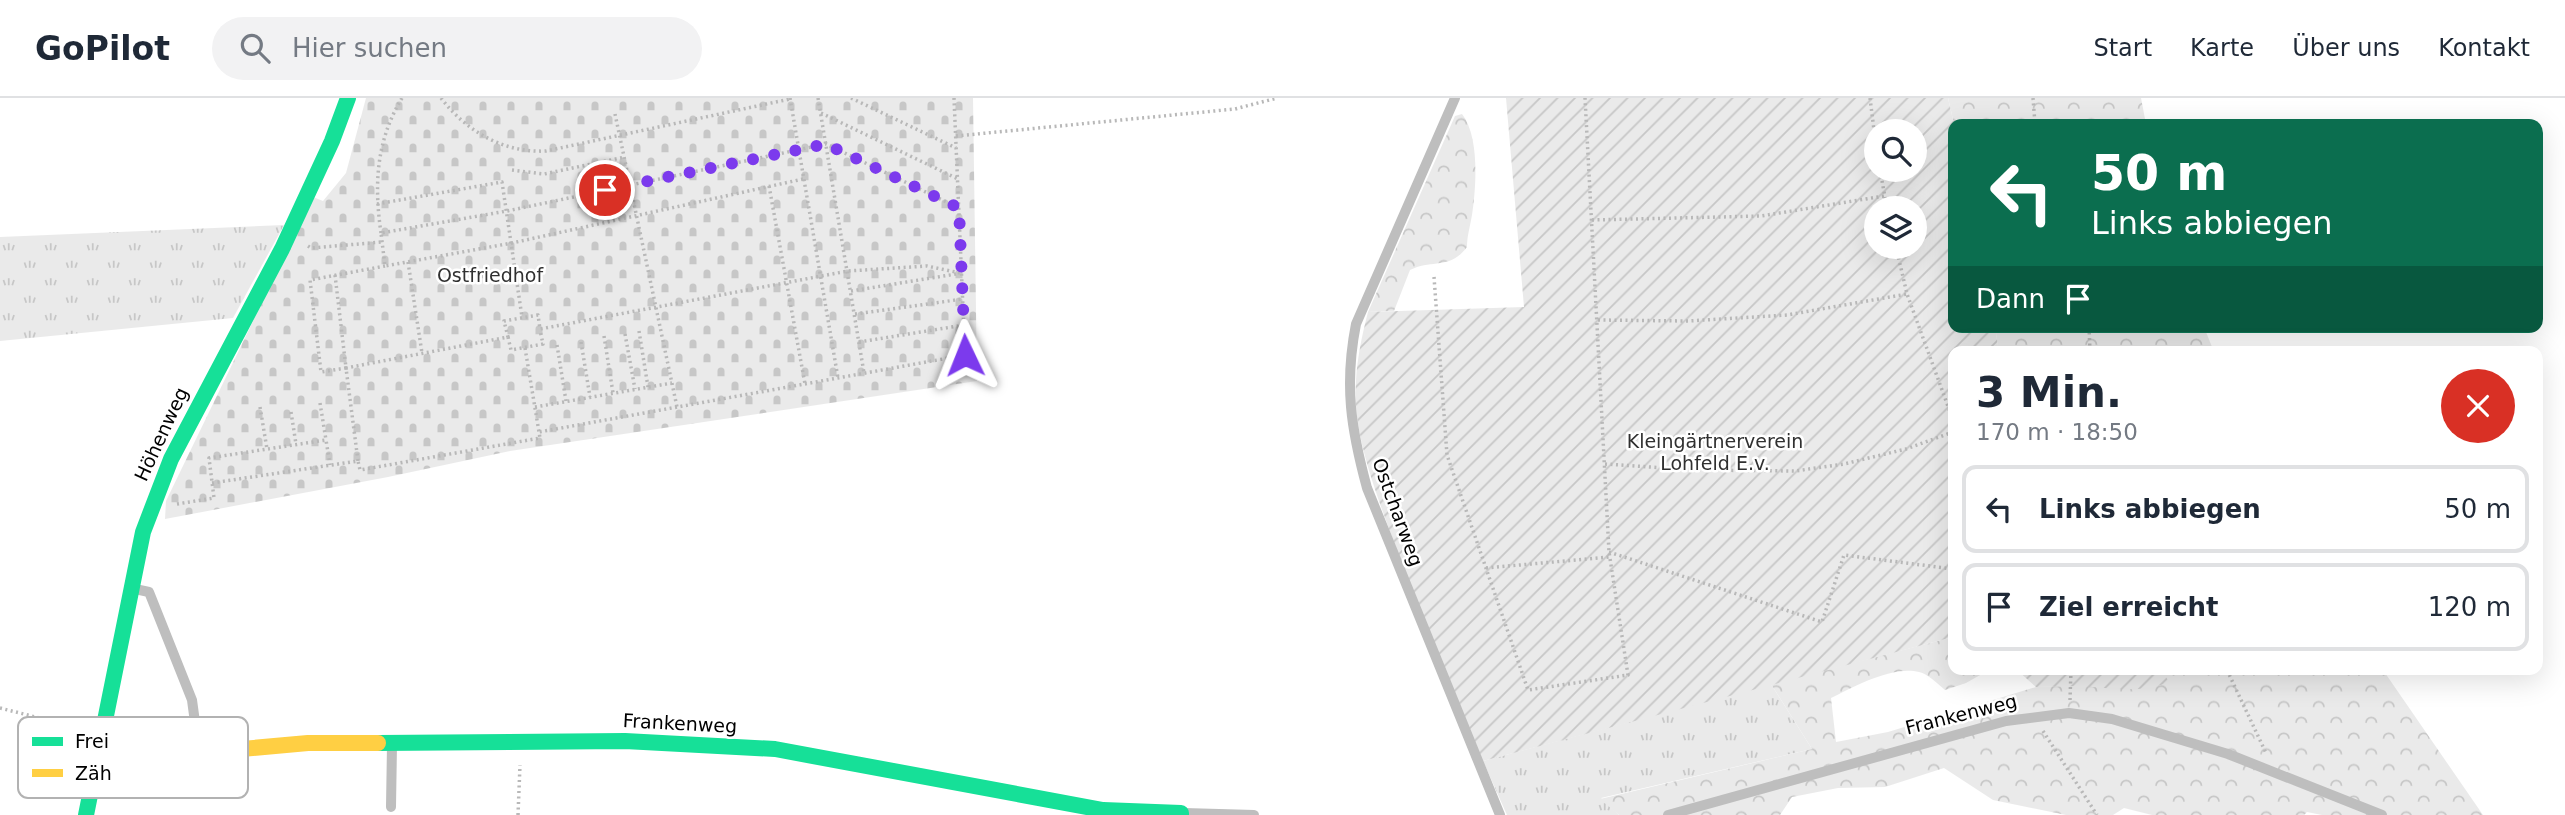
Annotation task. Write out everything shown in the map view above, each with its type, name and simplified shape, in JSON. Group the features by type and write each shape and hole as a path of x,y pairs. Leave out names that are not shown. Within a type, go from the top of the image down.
{"street":[{"name":"Höhenweg","path":"106,717 151,508 173,452 199,399 281,252 343,119 348,98"},
{"name":"Frankenweg","path":"248,748 308,743 625,741 775,749 1102,810 1181,814"}],"lane":[{"name":"Ostcharweg","path":"1455,98 1356,324 1349,359 1349,397 1355,444 1367,488 1500,815"},
{"path":"132,589 149,592 192,699 194,717"},
{"name":"Frankenweg","path":"1668,815 2006,721 2069,713 2112,719 2274,771 2382,815"},
{"path":"391,807 393,743"},
{"name":"Frankenweg","path":"1181,814 1254,815"}],"path":[{"path":"385,266 376,180 383,138 402,98"},
{"path":"441,98 449,109 482,136 517,150 546,151 790,99 838,378"},
{"path":"818,98 864,373"},
{"path":"851,98 956,148"},
{"path":"539,432 965,355 954,98"},
{"path":"956,136 1235,109 1277,98"},
{"path":"1434,276 1447,455 1528,690 1628,675 1610,555 1585,98"},
{"path":"1870,98 1873,119"},
{"path":"2033,98 2035,119"},
{"path":"821,113 958,178"},
{"path":"615,114 677,407"},
{"path":"381,233 507,211 826,144 959,208"},
{"path":"512,170 544,174 625,158"},
{"path":"508,337 321,372 310,280 512,243 803,179"},
{"path":"377,204 502,182 522,318"},
{"path":"1882,182 1884,196"},
{"path":"769,186 806,384"},
{"path":"1592,220 1761,216 1864,199"},
{"path":"288,234 312,248 382,242"},
{"path":"1899,259 1907,294 1948,406"},
{"path":"408,262 422,353"},
{"path":"540,329 848,271 927,266 961,273"},
{"path":"851,291 961,273"},
{"path":"335,275 360,470 540,438 526,348"},
{"path":"1598,320 1688,321 1787,315 1907,294"},
{"path":"855,314 963,299"},
{"path":"538,315 540,329 543,344 511,350 505,321 538,315"},
{"path":"859,342 964,325"},
{"path":"639,331 648,387"},
{"path":"625,334 635,389"},
{"path":"604,336 613,393"},
{"path":"581,342 590,397"},
{"path":"557,345 566,401"},
{"path":"535,407 672,383"},
{"path":"320,403 330,465"},
{"path":"260,407 267,449"},
{"path":"292,412 296,445"},
{"path":"1605,464 1695,470 1794,471 1844,464 1948,434"},
{"path":"151,508 214,498 209,458 326,440"},
{"path":"212,483 358,461"},
{"path":"1486,568 1610,555 1822,622 1844,555 1948,568"},
{"path":"2069,713 2071,675"},
{"path":"2229,675 2274,771"},
{"path":"0,708 42,717"},
{"path":"2034,718 2097,815"},
{"path":"519,815 521,742"}],"green space":[{"name":"Ostfriedhof","path":"366,98 973,98 977,381 510,451 165,519 166,501 313,197 323,201 346,173"},
{"name":"Kleingärtnerverein Lohfeld E.v.","path":"1506,98 1948,98 1953,119 1948,119 1948,333 1996,333 1998,346 1948,346 1948,638 1483,761 1411,587 1373,484 1364,453 1356,406 1360,347 1368,312 1524,307"},
{"path":"1948,98 2141,98 2145,119 1953,119"},
{"path":"1462,114 1472,136 1475,163 1467,247 1454,259 1410,270 1394,311 1368,312 1455,116"},
{"path":"284,225 233,318 0,341 0,237"},
{"path":"1996,333 2206,333 2212,346 1998,346"},
{"path":"1948,638 1948,675 1980,675 1945,690 1926,675 1909,671 1886,674 1850,688 1831,698 1836,742 1888,732 2036,687 2168,682 2164,675 2386,675 2483,815 2322,815 2307,812 2304,815 2152,815 2124,808 2113,815 2066,815 1993,800 1944,768 1885,787 1838,788 1792,797 1780,815 1619,815 1600,799 1812,749 1771,684"},
{"path":"2023,675 2165,675 2169,682 2136,689 2036,687"},
{"path":"1771,684 1812,749 1601,798 1619,815 1507,815 1483,761"}],"traffic: fast":[{"path":"106,717 143,532 171,459 282,249 332,141 348,98"},
{"path":"378,743 625,741 775,749 1103,810 1181,815"},
{"path":"86,815 89,798"}],"traffic: slow":[{"path":"248,748 308,743 378,743"}],"route":[{"path":"605,190 826,144 959,208 965,355"}]}
